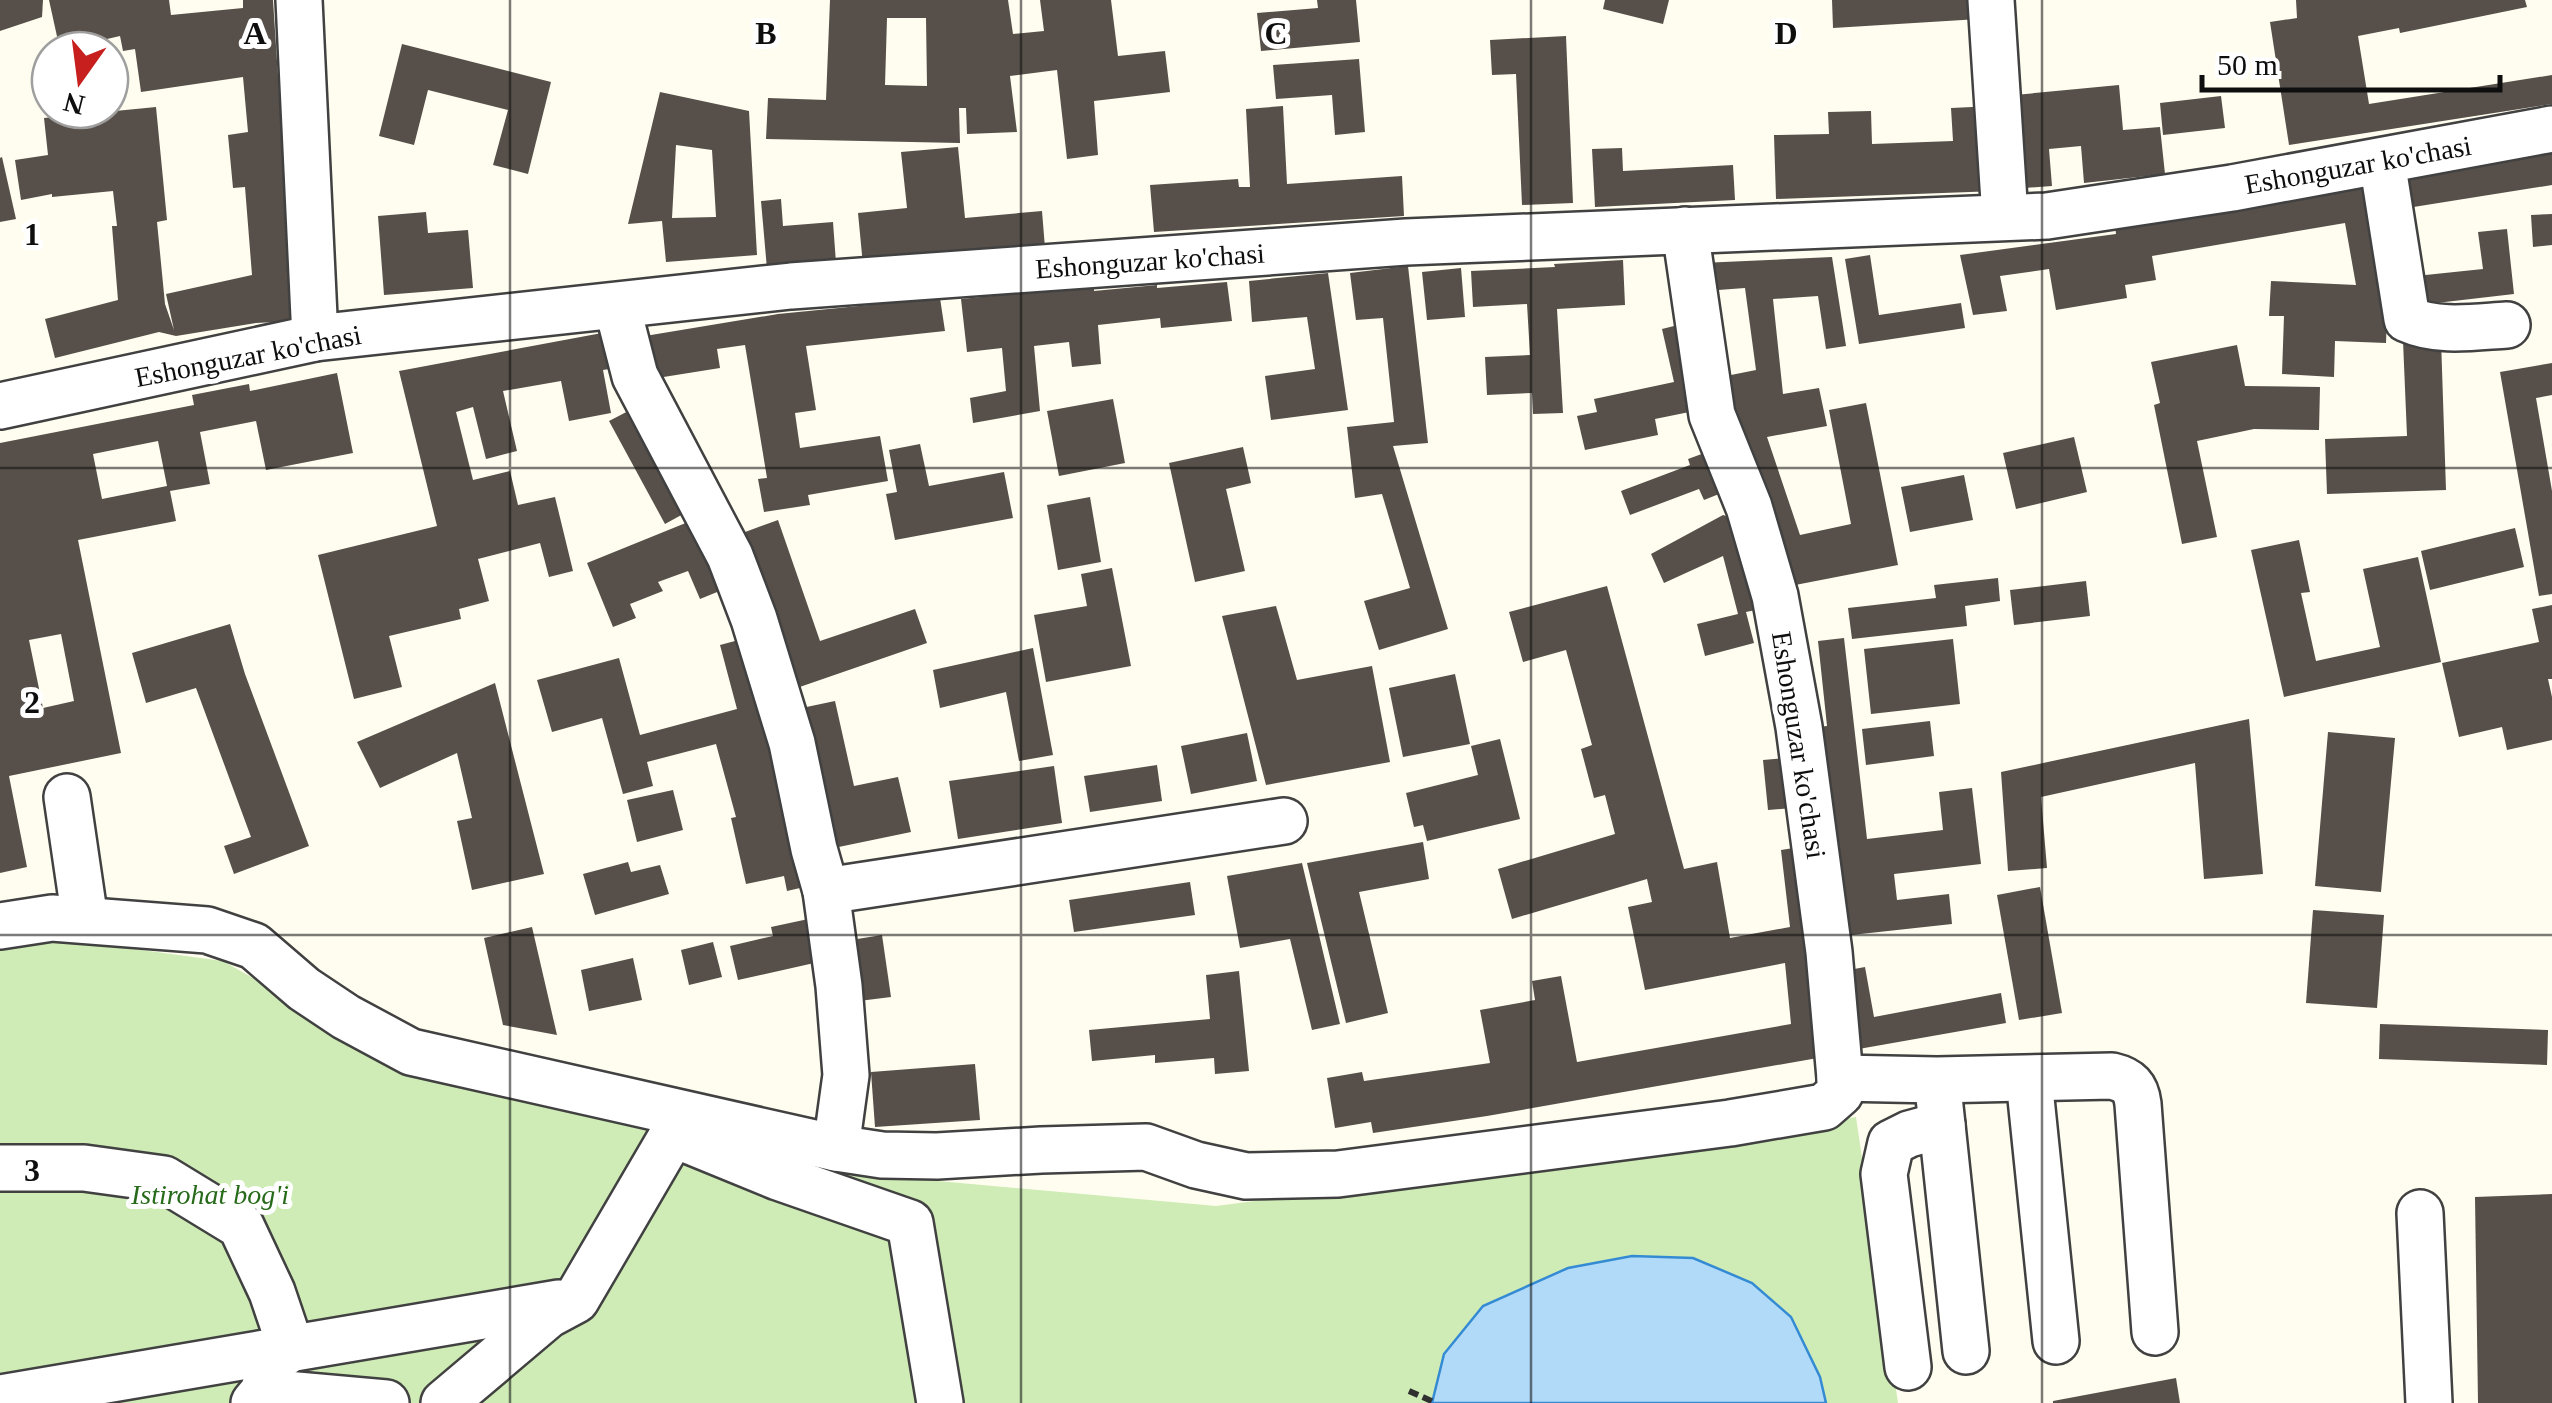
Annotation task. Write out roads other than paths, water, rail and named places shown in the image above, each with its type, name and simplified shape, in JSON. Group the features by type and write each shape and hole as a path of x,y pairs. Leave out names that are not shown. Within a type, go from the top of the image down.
{"street":[{"path":"299,0 315,338"},
{"path":"1991,0 2005,217"},
{"name":"Eshonguzar ko'chasi","path":"0,406 315,338 830,283 1406,242 2046,216 2232,188 2552,129"},
{"path":"2382,161 2407,318 2446,328 2507,325"},
{"name":"Eshonguzar ko'chasi","path":"1685,230 1712,415 1748,507 1775,596 1800,728 1840,1085"},
{"path":"617,306 635,376 730,556 792,743 826,891 839,986 846,1076 836,1148"},
{"path":"67,798 85,920"},
{"path":"826,891 1284,821"},
{"path":"0,926 52,918 207,930 254,946 346,1017 411,1052 882,1155 1146,1148 1246,1176 1338,1174 1730,1123 1824,1107 1840,1085 2112,1076 2131,1084 2137,1094 2154,1332"},
{"path":"2029,1078 2056,1341"},
{"path":"1938,1080 1966,1351"},
{"path":"1908,1367 1884,1174 1891,1143 1942,1125"},
{"path":"444,1403 548,1314 576,1300 672,1134 778,1177 910,1223 940,1403"},
{"path":"0,1168 84,1168 164,1179 241,1226 272,1292 291,1348"},
{"path":"2420,1213 2429,1403"},
{"path":"0,1398 576,1300"},
{"path":"291,1348 273,1361 259,1398 386,1403"}],"water":[{"path":"1632,1256 1693,1258 1752,1283 1791,1317 1820,1377 1826,1403 1432,1403 1444,1354 1483,1306 1568,1268"}],"park label":[{"name":"Istirohat bog'i","path":"210,1194"}]}
